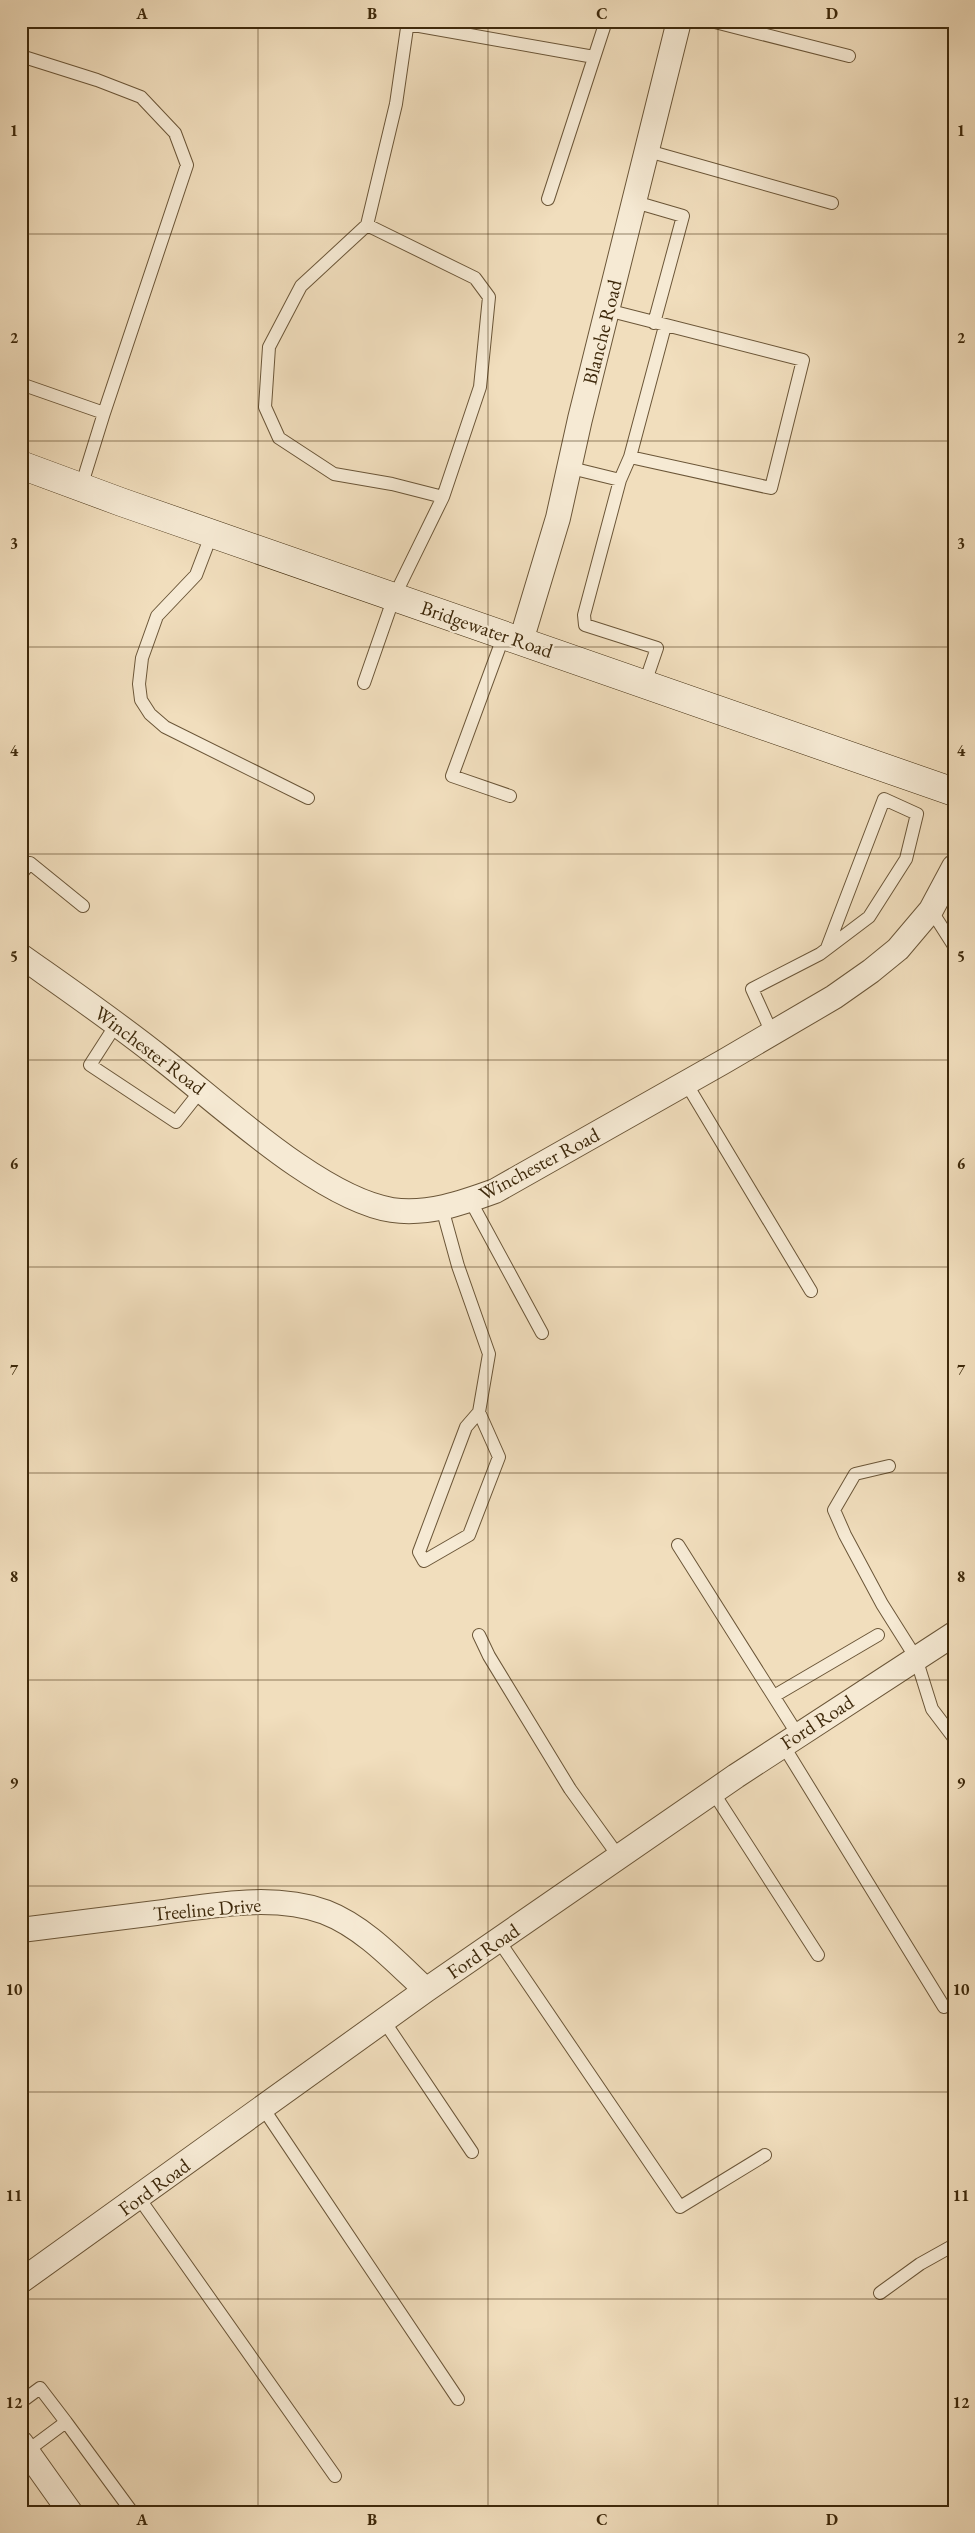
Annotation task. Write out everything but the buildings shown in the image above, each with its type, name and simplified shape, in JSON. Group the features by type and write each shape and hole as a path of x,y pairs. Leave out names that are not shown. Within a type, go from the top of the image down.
{"main road":[{"name":"Bridgewater Road","path":"21,465 394,597 645,683 703,706 954,792"}],"street":[{"name":"Blanche Road","path":"512,638 571,468 580,419 679,21"},
{"name":"Winchester Road","path":"21,956 117,1023 303,1168 348,1195 370,1205 393,1210 442,1208 495,1191 834,997 872,971 898,949 931,910 954,867"},
{"name":"Ford Road","path":"21,2281 426,1990 713,1792 954,1634"},
{"name":"Treeline Drive","path":"21,1930 227,1904 269,1903 305,1906 326,1913 350,1926 383,1950 426,1990"},
{"path":"24,2447 70,2512"}],"lane":[{"path":"548,199 606,21"},
{"path":"711,21 850,56"},
{"path":"443,497 392,484 334,474 279,438 265,407 269,347 301,286 367,225 396,104 408,23 594,57"},
{"path":"21,56 97,80 141,97 175,133 187,165 81,487"},
{"path":"648,151 832,204"},
{"path":"635,202 683,216 630,457 620,480 584,614 585,625 657,648 645,683"},
{"path":"364,683 394,597 443,497 480,387 489,297 474,278 367,225"},
{"path":"607,310 803,360 771,488 630,457"},
{"path":"21,384 104,413"},
{"path":"571,468 620,480"},
{"path":"212,533 196,575 162,609 152,629 140,673 142,700 150,714 165,727 308,798"},
{"path":"510,796 452,776 512,638"},
{"path":"772,1033 752,989 827,948 869,917 906,860 917,814 884,799 827,948"},
{"path":"21,874 25,859 83,906"},
{"path":"931,910 954,946"},
{"path":"117,1023 90,1065 176,1122 202,1090"},
{"path":"686,1083 812,1291"},
{"path":"470,1200 542,1333"},
{"path":"442,1208 458,1266 490,1354 479,1412 466,1427 419,1552 424,1561 468,1535 499,1456 479,1412"},
{"path":"889,1466 855,1474 834,1510 844,1535 882,1604 916,1658 932,1709 954,1738"},
{"path":"678,1545 774,1696 791,1740 944,2007"},
{"path":"479,1635 489,1656 570,1789 620,1857"},
{"path":"774,1696 878,1635"},
{"path":"713,1792 818,1955"},
{"path":"499,1940 680,2208 765,2156"},
{"path":"384,2021 472,2152"},
{"path":"263,2108 458,2399"},
{"path":"139,2198 335,2476"},
{"path":"880,2293 920,2264 954,2245"},
{"path":"21,2402 40,2388 132,2512"},
{"path":"24,2447 66,2422"}]}
